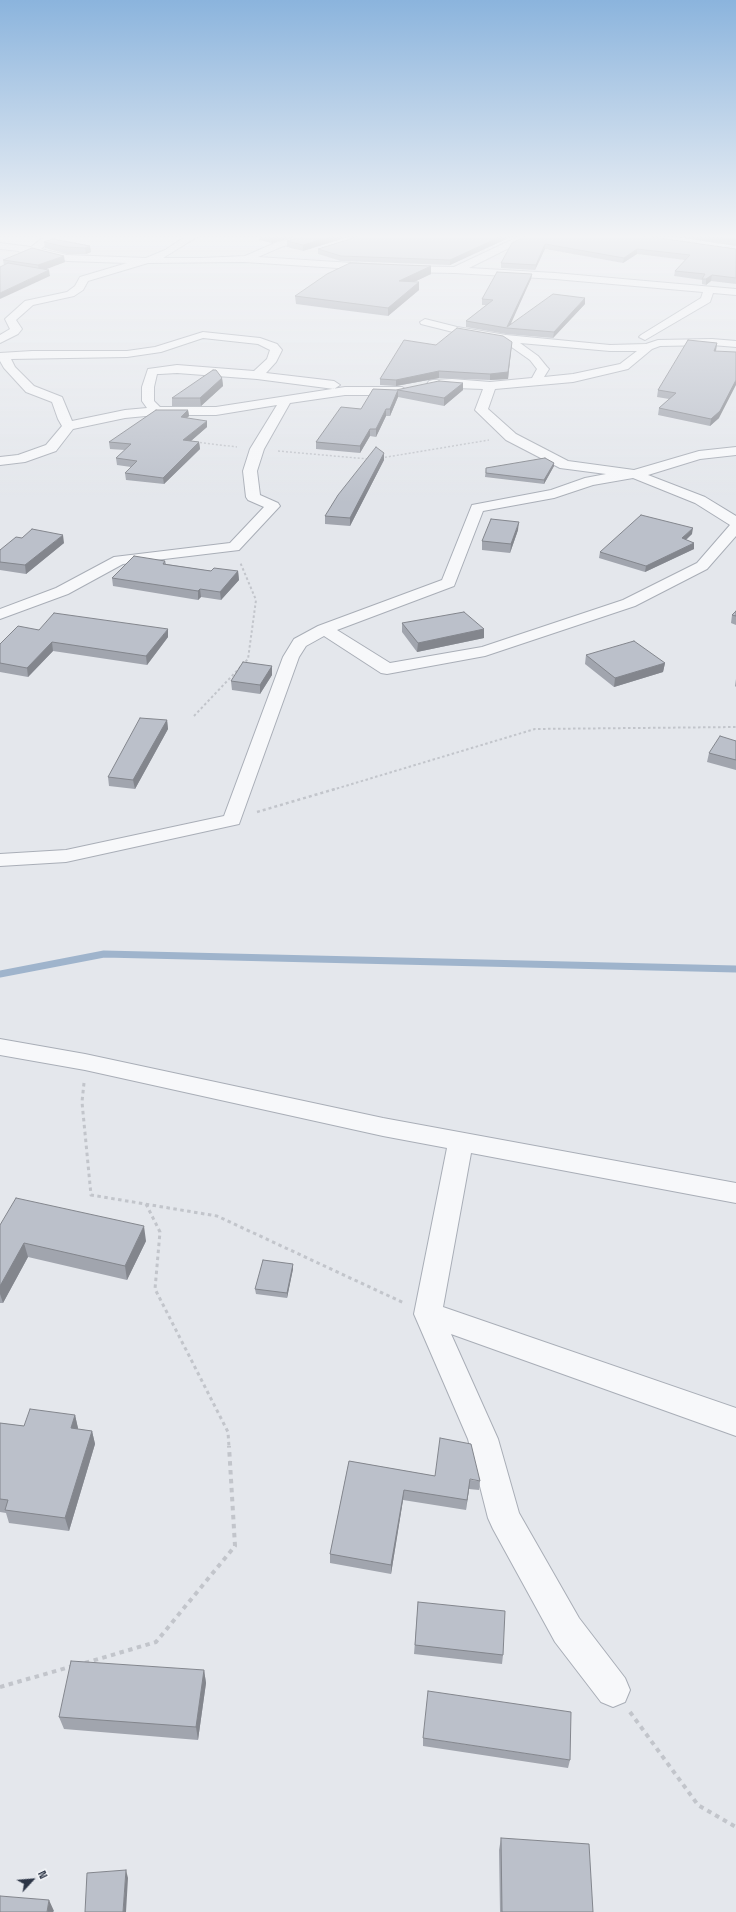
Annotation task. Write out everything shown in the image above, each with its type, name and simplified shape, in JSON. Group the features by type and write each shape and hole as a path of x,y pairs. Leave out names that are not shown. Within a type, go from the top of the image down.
{"street":[{"path":"0,340 14,332 16,329 13,324"},
{"path":"434,324 457,330 506,338 610,348 647,342 736,344"},
{"path":"0,461 20,458 51,448 70,426 125,414 156,411 216,411 285,402 308,396 367,390 396,392 438,383 490,386 536,380 573,378 618,369 624,367 647,342 672,324"},
{"path":"0,356 32,354 127,354 157,350 174,343 203,335 234,336 260,341 272,346 276,350 272,360 257,375"},
{"path":"506,338 534,358 543,369 536,380"},
{"path":"156,411 148,401 148,387 157,350"},
{"path":"0,356 6,360 10,368 30,389 58,400 64,419 70,426"},
{"path":"154,367 257,375 285,380 357,387 367,390"},
{"path":"490,386 481,410 511,437 565,465 634,474 700,500 736,522"},
{"path":"0,614 62,592 119,560 234,547 273,506 253,497 250,471 257,449 285,402"},
{"path":"0,860 66,856 232,820 291,657 300,643 324,629 449,583 477,508 554,494 590,481 634,474 699,455 736,451"},
{"path":"324,629 387,668 485,651 629,603 702,566 736,527"},
{"path":"0,1047 85,1062 376,1125 736,1193"},
{"path":"461,1141 428,1314 483,1439 504,1518 567,1630 613,1690"},
{"path":"428,1314 736,1422"}],"path":[{"path":"381,458 511,437"},
{"path":"194,442 374,460"},
{"path":"194,716 248,659 256,600 234,547"},
{"path":"232,820 535,729 736,727"},
{"path":"85,1062 82,1102 91,1195 217,1216 428,1314"},
{"path":"82,1664 156,1642 235,1546 228,1432 155,1289 160,1232 146,1204"},
{"path":"0,1687 74,1666"},
{"path":"613,1690 698,1805 736,1827"}],"building":[{"path":"485,324 508,324 507,327 511,324 561,324 554,332 507,328"},
{"path":"457,328 503,336 512,342 508,372 490,374 439,371 396,380 380,379 404,340 436,345"},
{"path":"688,340 717,343 714,351 736,352 736,380 720,411 711,419 659,408 676,393 658,390"},
{"path":"213,370 216,370 222,378 200,398 172,398"},
{"path":"439,381 463,383 444,398 398,390 390,409 386,409 376,429 370,429 360,446 316,442 341,407 361,409 373,389 396,390"},
{"path":"156,410 188,410 181,417 207,421 183,440 199,442 163,478 125,473 137,461 116,458 131,444 109,442"},
{"path":"376,447 384,453 350,518 325,516 338,495"},
{"path":"545,458 554,463 544,480 486,473 486,468"},
{"path":"641,515 693,528 682,538 694,543 646,566 600,552"},
{"path":"491,519 519,522 511,544 482,541"},
{"path":"32,529 63,535 25,565 0,562 0,550 16,537 22,538"},
{"path":"134,556 165,561 163,564 211,571 214,568 238,571 220,592 200,589 198,591 112,578"},
{"path":"464,612 484,629 418,643 402,623"},
{"path":"54,613 168,629 146,656 52,642 27,668 0,663 0,644 18,626 39,630"},
{"path":"634,641 665,663 615,678 586,655"},
{"path":"243,662 272,666 260,685 231,681"},
{"path":"140,718 167,720 133,780 108,777"},
{"path":"720,736 736,741 736,760 709,753"},
{"path":"16,1198 144,1226 125,1266 24,1243 0,1286 0,1225"},
{"path":"263,1260 293,1264 287,1293 255,1289"},
{"path":"30,1409 75,1415 71,1428 92,1431 65,1518 5,1510 8,1500 0,1499 0,1423 24,1426"},
{"path":"440,1438 471,1444 480,1481 470,1479 467,1500 404,1490 391,1565 330,1554 349,1461 435,1476"},
{"path":"418,1602 505,1611 503,1655 415,1645"},
{"path":"71,1661 204,1670 196,1727 59,1717"},
{"path":"428,1691 571,1712 570,1760 423,1738"},
{"path":"501,1838 589,1844 593,1912 502,1912"},
{"path":"126,1870 123,1912 85,1912 87,1873"},
{"path":"0,1896 49,1900 47,1912 0,1912"}],"waterway":[{"path":"0,974 104,954 736,969"}]}
